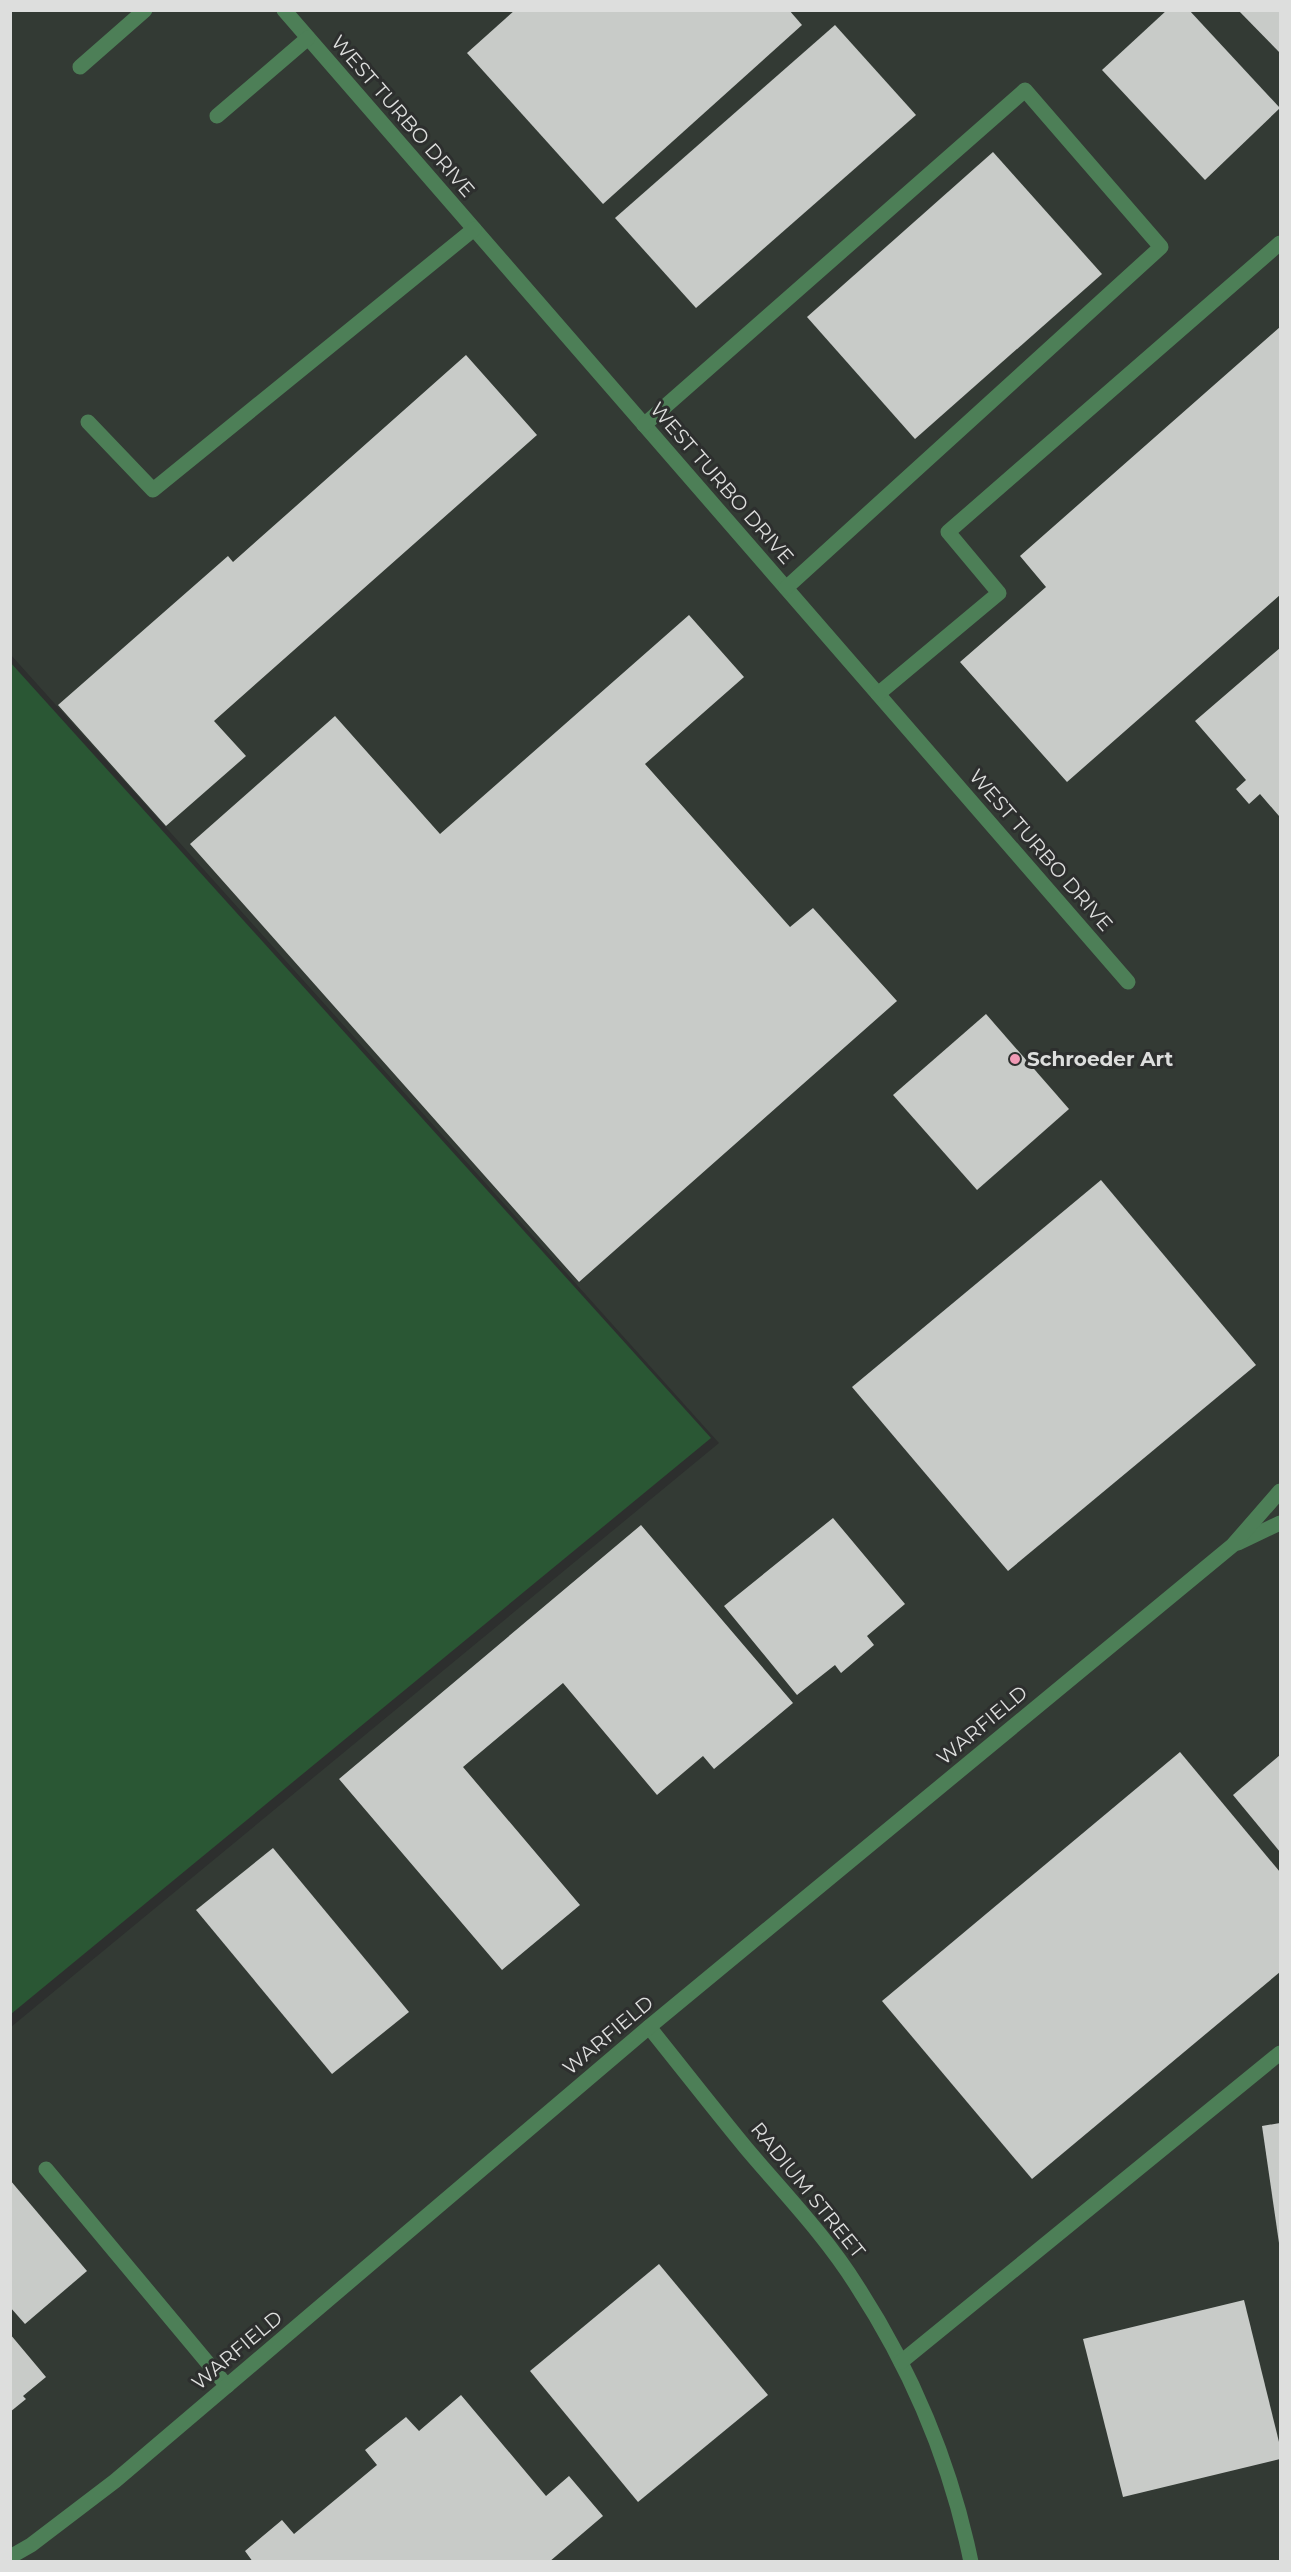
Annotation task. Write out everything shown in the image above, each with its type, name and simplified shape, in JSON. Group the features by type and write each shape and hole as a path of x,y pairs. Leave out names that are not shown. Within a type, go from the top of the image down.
{"street":[{"path":"80,67 145,10"},
{"name":"WEST TURBO DRIVE","path":"284,10 1128,982"},
{"path":"217,116 308,38"},
{"path":"644,425 1025,90 1161,247 786,588"},
{"path":"88,422 153,490 474,229"},
{"path":"878,694 999,593 948,532 1281,243"},
{"name":"WARFIELD","path":"10,2557 31,2545 115,2481 649,2027 1233,1545 1281,1491"},
{"name":"WARFIELD","path":"1233,1545 1281,1523"},
{"name":"RADIUM STREET","path":"649,2027 747,2149 806,2214 857,2285 901,2362 936,2442 964,2526 971,2562"},
{"path":"901,2362 1281,2053"},
{"path":"46,2169 227,2386"}],"shaded area":[{"path":"11,11 1280,11 1280,2561 11,2562 11,2027 719,1443 11,655"}],"green space":[{"path":"10,662 711,1438 11,2014 10,2014"}],"building":[{"path":"515,10 789,10 802,25 603,204 467,53"},
{"path":"1167,10 1189,10 1280,108 1205,180 1102,70"},
{"path":"1238,10 1280,10 1280,53"},
{"path":"835,25 916,115 696,308 615,218"},
{"path":"993,152 1102,274 915,439 807,317"},
{"path":"1280,327 1280,595 1067,782 960,662 1046,587 1020,556"},
{"path":"466,355 537,435 214,721 246,756 166,826 58,705 228,556 233,562"},
{"path":"689,615 744,677 645,764 790,927 813,908 897,1001 579,1282 190,844 335,716 440,834"},
{"path":"1280,648 1279,816 1260,794 1249,804 1236,789 1246,780 1195,721"},
{"path":"986,1014 1069,1109 977,1190 893,1095"},
{"path":"1101,1180 1256,1365 1008,1571 852,1387"},
{"path":"833,1518 905,1604 867,1636 874,1645 841,1673 835,1665 797,1695 724,1606"},
{"path":"641,1525 793,1703 714,1769 703,1756 657,1795 563,1683 463,1767 580,1905 502,1970 339,1779"},
{"path":"1180,1752 1280,1872 1280,1972 1032,2179 882,2001"},
{"path":"1280,1755 1280,1852 1233,1795"},
{"path":"273,1848 409,2012 332,2074 196,1910"},
{"path":"1280,2123 1280,2243 1279,2243 1262,2126"},
{"path":"10,2180 87,2271 25,2324 10,2307"},
{"path":"659,2264 768,2395 638,2502 530,2371"},
{"path":"1244,2300 1280,2446 1280,2459 1123,2497 1083,2339"},
{"path":"10,2334 46,2377 23,2396 26,2399 10,2412"},
{"path":"461,2395 546,2496 569,2476 603,2516 549,2562 253,2562 245,2551 282,2520 294,2534 377,2465 365,2450 406,2417 419,2431"}],"place":[{"name":"Schroeder Art","path":"1015,1059"}]}
